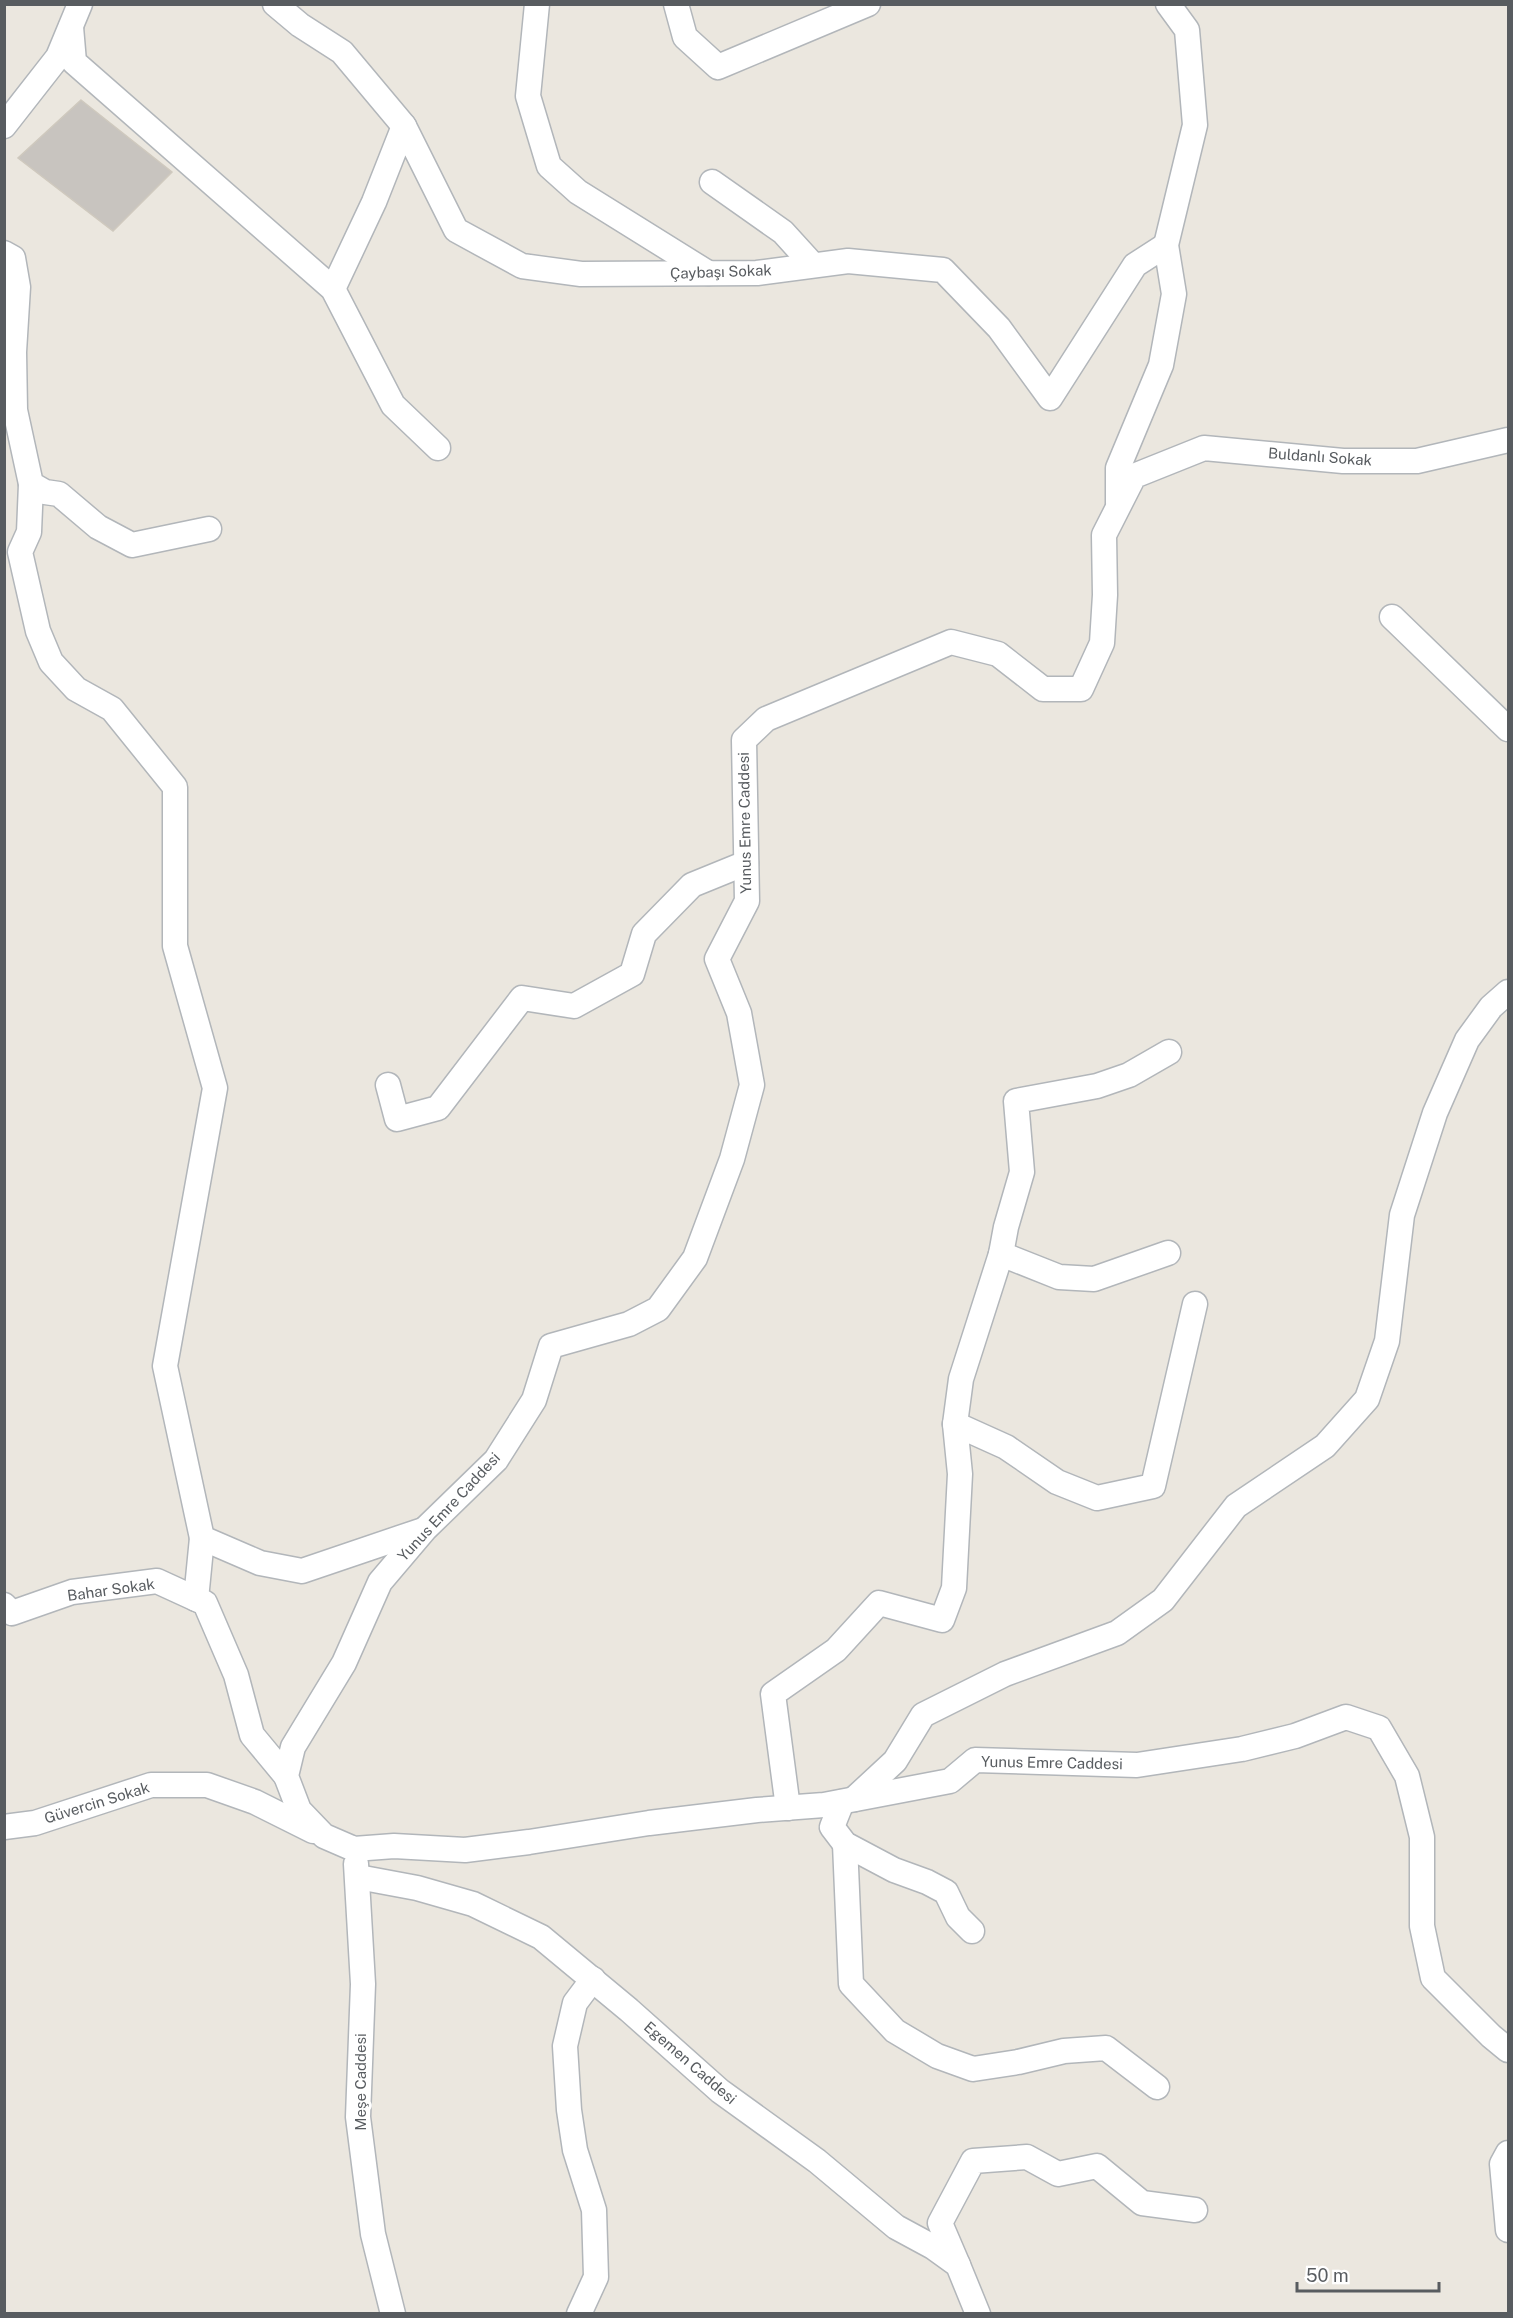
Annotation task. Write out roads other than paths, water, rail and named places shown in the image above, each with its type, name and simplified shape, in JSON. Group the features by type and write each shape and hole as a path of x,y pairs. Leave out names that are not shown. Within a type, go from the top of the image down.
{"street":[{"path":"4,126 58,57 80,4"},
{"name":"Çaybaşı Sokak","path":"275,4 300,25 342,52 404,126 456,230 522,266 581,274 757,273 848,261 943,270 999,328 1050,398 1135,265 1166,245"},
{"path":"537,4 528,96 549,166 578,192 708,273"},
{"path":"676,4 685,37 718,67 868,4"},
{"name":"Yunus Emre Caddesi","path":"1118,507 1118,468 1161,365 1174,294 1166,245 1195,125 1187,30 1168,4"},
{"path":"71,27 74,62 333,289 393,405 438,448"},
{"path":"333,289 374,202 404,126"},
{"path":"712,182 783,232 813,266"},
{"path":"4,253 13,258 18,287 14,352 15,410 31,484 29,532 20,552 38,631 51,662 76,688 112,709 175,787 175,946 215,1088 165,1366 202,1538 196,1599"},
{"name":"Buldanlı Sokak","path":"1134,476 1204,448 1343,461 1417,461 1509,440"},
{"name":"Yunus Emre Caddesi","path":"1134,476 1104,534 1105,595 1102,643 1081,688 1043,689 998,654 951,642 766,719 744,740 747,901 717,959 739,1013 752,1085 732,1159 694,1258 658,1308 629,1324 551,1347 534,1400 496,1460 425,1529 380,1582 344,1663 293,1747 286,1776 299,1810 324,1836 354,1849 394,1846 465,1850 649,1823 848,1801 950,1781 975,1760 1137,1765 1242,1749 1295,1736 1346,1717 1379,1728 1407,1776 1422,1837 1422,1926 1433,1978 1491,2036 1509,2050"},
{"path":"31,484 45,492 59,494 98,526 132,545 209,529"},
{"path":"1392,617 1509,729"},
{"path":"388,1085 396,1119 438,1108 522,998 574,1005 632,974 644,934 692,885 746,863"},
{"path":"972,1931 958,1917 946,1892 927,1882 894,1870 845,1844 832,1827 848,1801 894,1761 923,1715 1005,1674 1117,1633 1163,1600 1236,1506 1324,1446 1367,1399 1387,1341 1402,1215 1435,1113 1467,1040 1491,1007 1509,992"},
{"path":"788,1808 773,1694 836,1650 879,1603 942,1620 954,1588 960,1474 955,1424 961,1379 1001,1254 1006,1227 1022,1172 1016,1101 1097,1086 1129,1075 1169,1052"},
{"path":"1001,1254 1059,1277 1094,1279 1168,1253"},
{"path":"955,1424 1006,1448 1057,1482 1097,1498 1153,1486 1195,1304"},
{"path":"202,1538 260,1563 302,1571 425,1529"},
{"name":"Bahar Sokak","path":"4,1605 12,1613 72,1592 157,1581 205,1603 236,1675 252,1735 286,1776"},
{"name":"Güvercin Sokak","path":"4,1827 36,1822 151,1785 207,1785 255,1802 324,1836"},
{"path":"845,1844 850,1984 895,2031 937,2056 973,2069 1018,2062 1064,2051 1106,2048 1157,2087"},
{"name":"Meşe Caddesi","path":"354,1849 358,1877 363,1984 358,2117 373,2234 393,2313"},
{"name":"Egemen Caddesi","path":"358,1877 417,1887 473,1904 541,1937 593,1979 720,2091 818,2161 896,2227 933,2247 958,2265"},
{"path":"579,2313 596,2277 594,2210 574,2150 565,2046 575,2003 593,1979"},
{"path":"1509,2153 1502,2164 1509,2230"},
{"path":"978,2313 940,2223 973,2161 1027,2157 1058,2174 1096,2166 1142,2203 1195,2210"}]}
